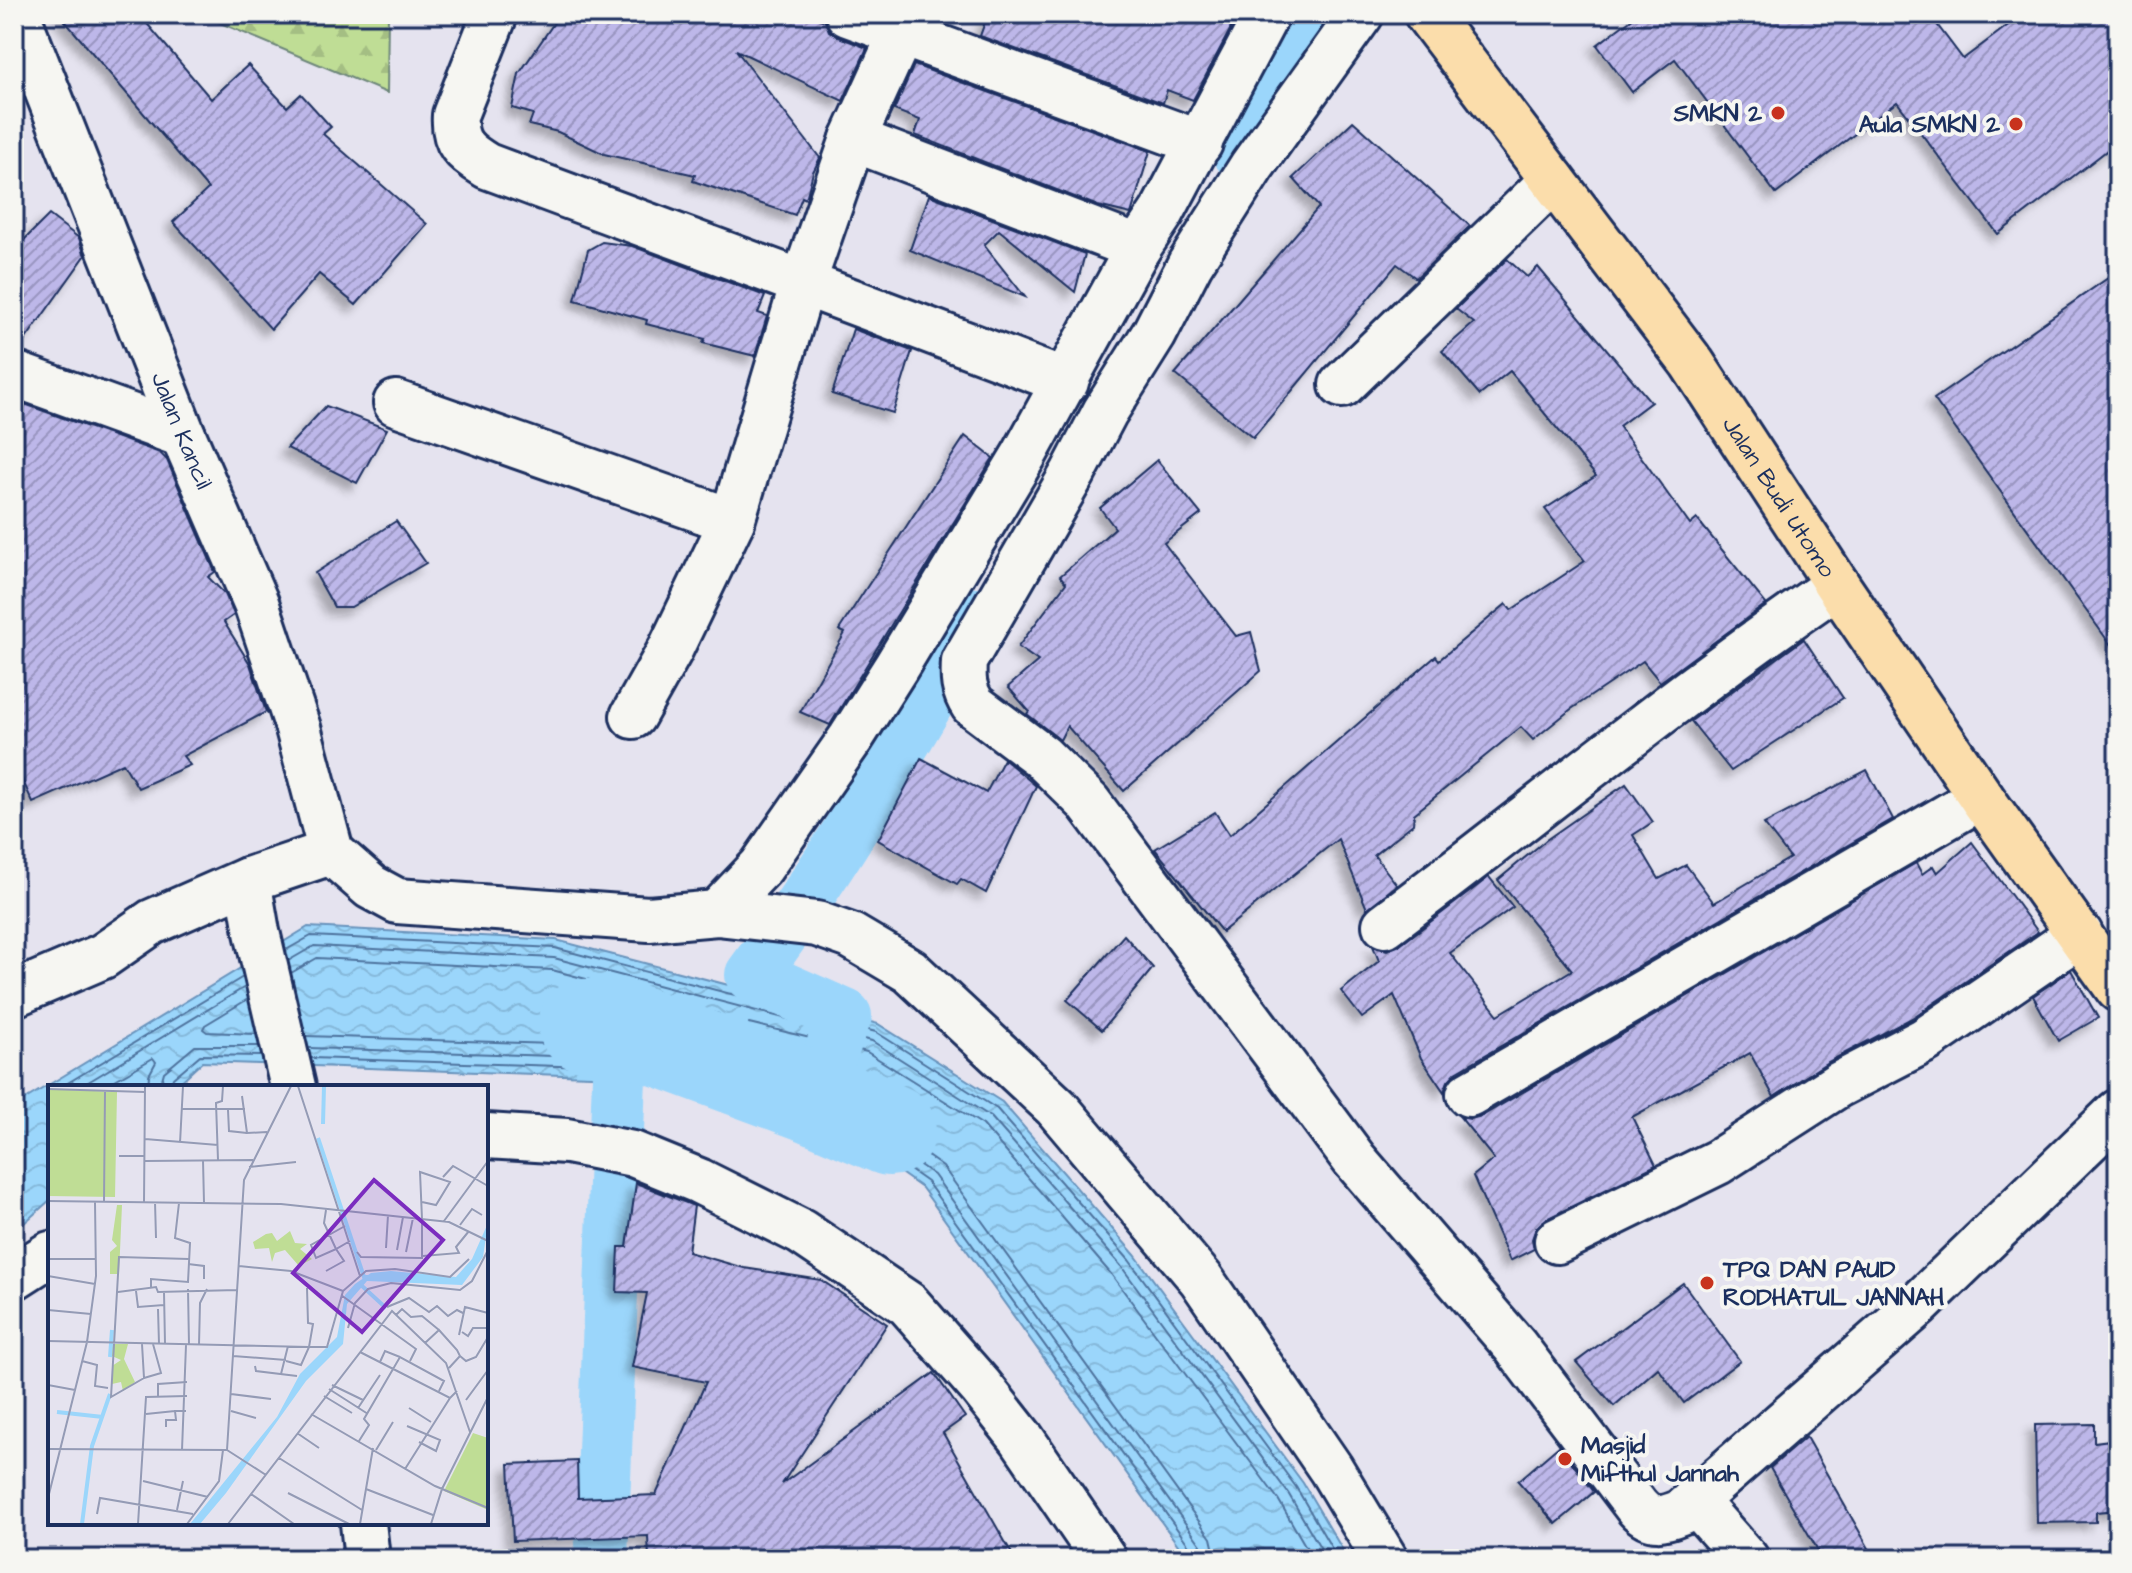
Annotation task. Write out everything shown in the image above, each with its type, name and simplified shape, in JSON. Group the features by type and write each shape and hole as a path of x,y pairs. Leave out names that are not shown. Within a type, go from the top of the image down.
{"main road":[{"name":"Jalan Budi Utomo","path":"1427,14 1692,363 1981,797 2118,989"}],"street":[{"name":"Jalan Kancil","path":"17,14 183,435 256,603 298,728 331,852"},
{"path":"495,14 455,115 454,131 465,152 487,166 1066,382"},
{"path":"848,14 905,24 1200,143"},
{"path":"736,914 761,867 851,738 904,654 1066,382 1138,248 1200,143 1267,14"},
{"path":"1361,14 1252,166 1190,264 1154,334 1105,412 964,661 966,694 973,705 1041,756 1088,802 1354,1159 1515,1346 1643,1514 1651,1518 1667,1518 1681,1512 1917,1306 2118,1112"},
{"path":"633,716 670,650 732,521 803,283 853,139 905,24"},
{"path":"853,139 1138,248"},
{"path":"1342,385 1553,180"},
{"path":"14,374 183,435"},
{"path":"396,403 732,521"},
{"path":"1385,925 1659,713 1837,585"},
{"path":"1469,1094 1981,797"},
{"path":"14,994 103,956 152,922 248,880 331,852 371,887 397,901 649,919 736,914 817,924 851,936 910,971 1056,1107 1201,1279 1324,1457 1385,1559"},
{"path":"248,880 293,1085"},
{"path":"1557,1241 1718,1162 1838,1085 1925,1040 2080,934"},
{"path":"488,1136 567,1141 633,1154 699,1181 801,1232 908,1304 1022,1439 1104,1559"},
{"path":"14,1277 48,1255"},
{"path":"1694,1500 1746,1559"},
{"path":"363,1525 367,1559"}],"green space":[{"path":"199,14 388,14 387,93"}],"water":[{"path":"308,927 556,940 878,1024 1002,1102 1135,1255 1303,1483 1348,1559 1188,1559 922,1188 727,1051 619,1077 202,1062 177,1085 48,1085"},
{"path":"48,1085 48,1202 14,1232 14,1106"}],"building":[{"path":"59,14 139,14 211,99 248,65 287,107 301,94 331,127 323,134 427,224 356,305 319,274 271,329 173,222 208,189"},
{"path":"560,14 807,14 825,21 829,31 839,37 867,48 843,101 736,50 820,158 806,199 802,197 795,215 693,181 695,175 604,154 558,132 529,125 533,114 512,108 519,74"},
{"path":"988,14 1234,14 1230,30 1193,100 1167,90 1163,103 980,36"},
{"path":"1638,14 1929,14 1963,59 2023,14 2118,14 2118,142 1998,234 1897,102 1776,194 1675,59 1632,92 1597,45"},
{"path":"914,65 1150,151 1131,214 1098,206 915,135 920,120 894,110"},
{"path":"1353,121 1470,226 1416,278 1397,264 1253,438 1175,374 1319,207 1293,178"},
{"path":"929,195 1085,254 1075,292 999,230 984,245 1025,297 910,250"},
{"path":"49,215 79,238 85,256 18,350 14,350 14,250"},
{"path":"602,242 632,246 765,296 758,313 767,316 755,356 703,343 705,339 646,324 647,320 575,300 588,250"},
{"path":"1507,259 1527,277 1538,267 1651,402 1619,426 1690,525 1697,519 1766,604 1660,682 1643,661 1570,710 1533,740 1521,727 1414,814 1413,824 1374,855 1397,885 1367,909 1338,839 1222,932 1155,849 1215,812 1230,835 1436,656 1439,660 1506,604 1511,610 1585,561 1545,509 1596,476 1510,371 1480,395 1442,351 1474,323 1456,309"},
{"path":"2118,271 2118,655 1934,399"},
{"path":"853,329 912,351 893,413 832,394"},
{"path":"19,402 160,453 167,460 215,572 208,577 225,594 233,612 234,615 224,622 250,664 266,712 183,756 190,765 138,788 123,763 33,803 14,762 14,405"},
{"path":"326,406 387,429 357,483 287,448"},
{"path":"965,436 993,458 830,725 800,712 845,633 839,630"},
{"path":"1157,460 1201,514 1164,543 1236,636 1251,632 1261,671 1124,791 1067,726 1060,740 1027,714 1029,711 1008,687 1038,661 1018,647 1066,583 1060,576 1115,528 1100,508"},
{"path":"396,521 426,563 351,607 334,607 315,573"},
{"path":"1804,639 1843,698 1731,771 1691,721"},
{"path":"921,758 986,793 1004,759 1036,786 986,893 961,879 957,884 878,840"},
{"path":"1867,770 1893,819 1456,1072 1444,1092 1421,1058 1394,995 1362,1018 1341,991 1379,961 1373,946 1387,950 1400,945 1489,877 1513,907 1450,953 1498,1015 1572,970 1498,880 1546,840 1626,784 1653,822 1633,835 1659,879 1686,865 1714,903 1790,858 1764,824"},
{"path":"1972,842 2038,932 1912,1018 1826,1063 1774,1097 1750,1053 1632,1117 1656,1165 1546,1219 1536,1228 1532,1239 1534,1249 1510,1261 1473,1176 1494,1159 1460,1117 1470,1119 1482,1116 1916,863 1922,874 1933,866 1937,873"},
{"path":"1124,935 1153,968 1102,1030 1067,1000"},
{"path":"2071,970 2098,1018 2058,1041 2033,996"},
{"path":"636,1183 694,1206 688,1252 744,1268 821,1280 887,1324 782,1484 934,1373 965,1417 943,1433 1015,1559 649,1559 648,1536 513,1541 509,1464 577,1461 578,1498 656,1495 706,1382 632,1367 647,1293 617,1292 619,1247 627,1247"},
{"path":"1683,1283 1740,1361 1684,1403 1658,1368 1614,1406 1576,1362"},
{"path":"2094,1424 2094,1442 2118,1439 2118,1510 2096,1512 2096,1522 2037,1523 2035,1425"},
{"path":"1806,1437 1875,1559 1823,1559 1770,1468"},
{"name":"Masjid Mifthul Jannah","path":"1559,1446 1594,1492 1556,1524 1518,1481"}],"waterway":[{"path":"1241,155 1323,14"},
{"path":"818,1085 845,1016 752,975 842,843 978,614"},
{"path":"601,1559 619,1077 616,1024"},
{"path":"584,1025 616,1024 813,1097 890,1130"}],"place":[{"name":"SMKN 2","path":"1778,113"},
{"name":"Aula SMKN 2","path":"2016,124"},
{"name":"TPQ DAN PAUD RODHATUL JANNAH","path":"1707,1283"},
{"name":"Masjid Mifthul Jannah","path":"1565,1459"}]}
